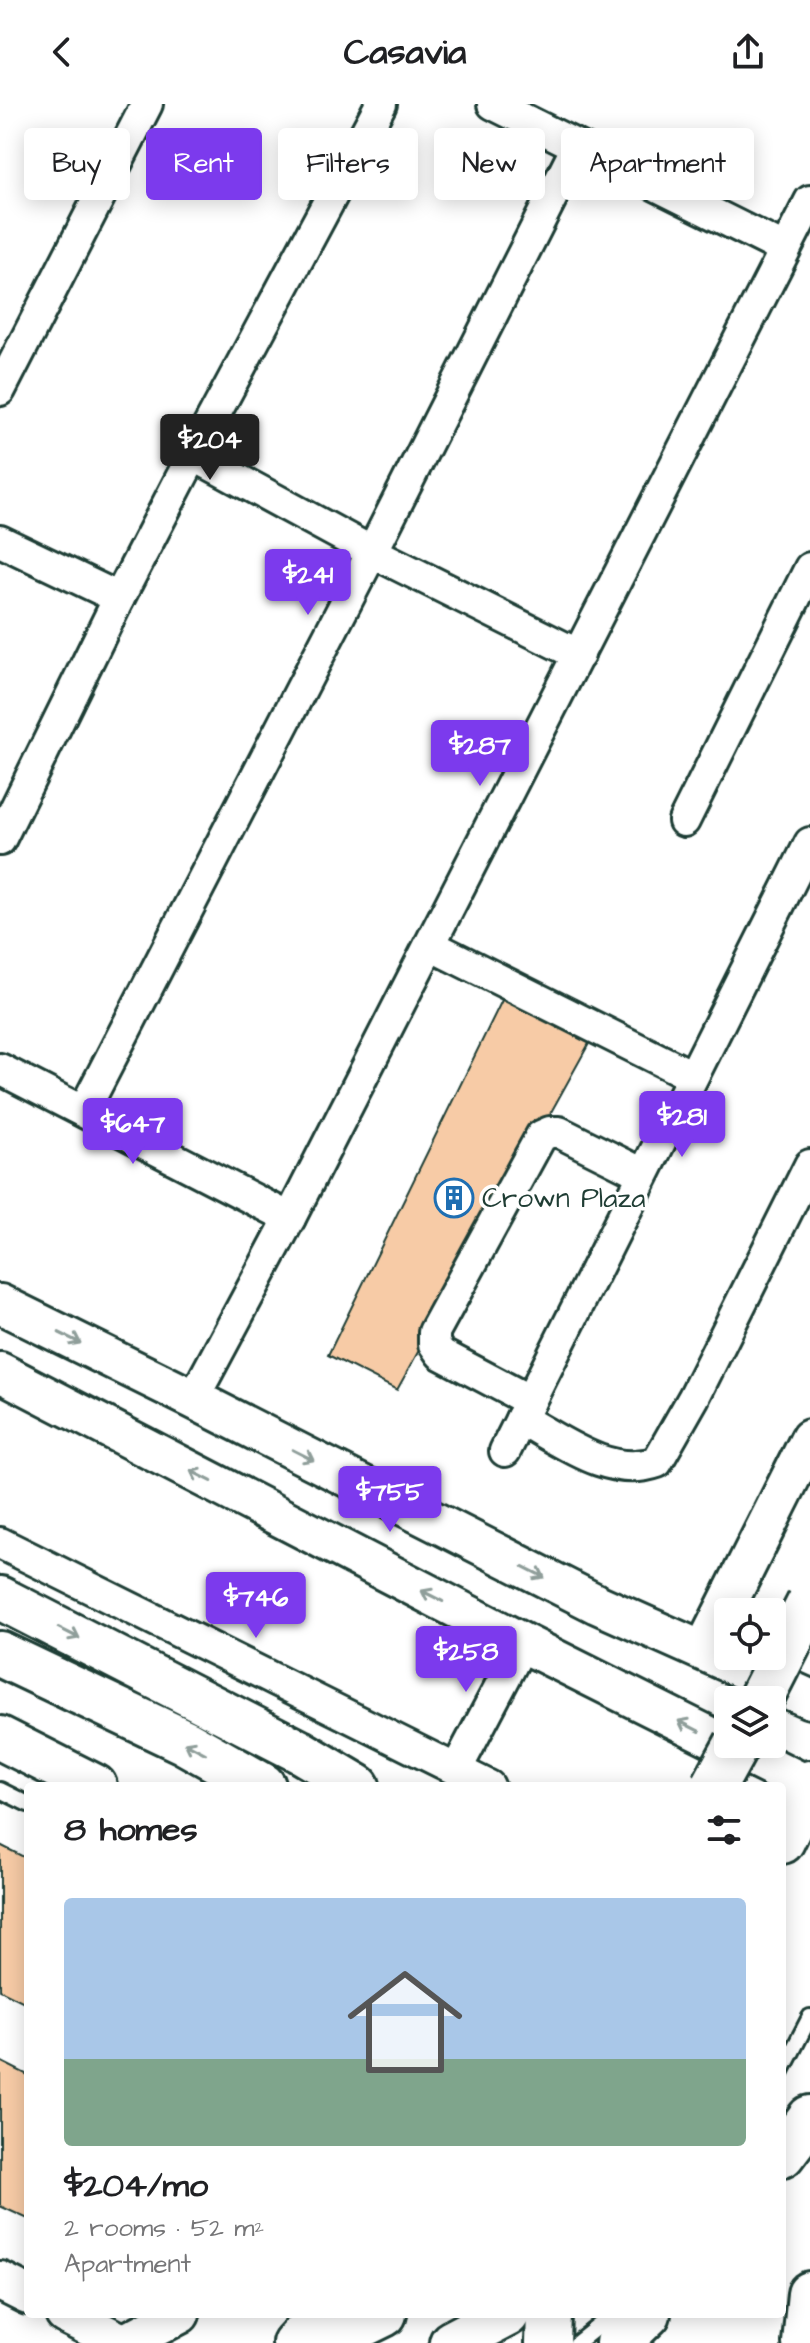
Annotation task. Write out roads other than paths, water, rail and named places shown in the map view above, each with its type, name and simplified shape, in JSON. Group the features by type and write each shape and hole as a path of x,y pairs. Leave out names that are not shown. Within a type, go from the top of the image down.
{"main road":[{"path":"0,1598 299,1751 351,1782"},
{"path":"767,1686 810,1602"},
{"path":"0,1654 185,1742 256,1782"},
{"path":"0,1738 87,1782"},
{"path":"716,1782 729,1758"},
{"path":"786,1833 809,1784"},
{"path":"786,2150 810,2118"},
{"path":"805,2343 810,2294"},
{"path":"294,2343 317,2318"},
{"path":"325,2343 376,2318"},
{"path":"452,2343 499,2318"},
{"path":"548,2343 549,2318"},
{"path":"618,2343 644,2318"}],"street":[{"path":"0,390 147,104"},
{"path":"0,840 193,455 381,104"},
{"path":"493,104 561,139"},
{"path":"84,1110 561,179"},
{"path":"685,200 784,249"},
{"path":"193,1399 290,1218 810,201"},
{"path":"193,455 372,552 579,655"},
{"path":"0,541 119,598"},
{"path":"684,821 810,568"},
{"path":"505,1451 810,843"},
{"path":"430,945 692,1076"},
{"path":"0,1069 290,1218"},
{"path":"643,1174 559,1132 541,1136 434,1332 434,1344 441,1354 610,1465 644,1467 657,1462 694,1397 810,1165"},
{"path":"0,1304 597,1604 810,1699"},
{"path":"0,1372 523,1643 809,1784"},
{"path":"704,1650 810,1439"},
{"path":"0,1543 481,1782"},
{"path":"456,1770 523,1643"},
{"path":"0,2281 24,2293"},
{"path":"73,2318 124,2343 172,2318"}],"lane":[{"path":"0,1790 24,1802"},
{"path":"786,2063 810,2017"},
{"path":"577,2343 608,2318"}],"place":[{"name":"Crown Plaza","path":"454,1198"}]}
